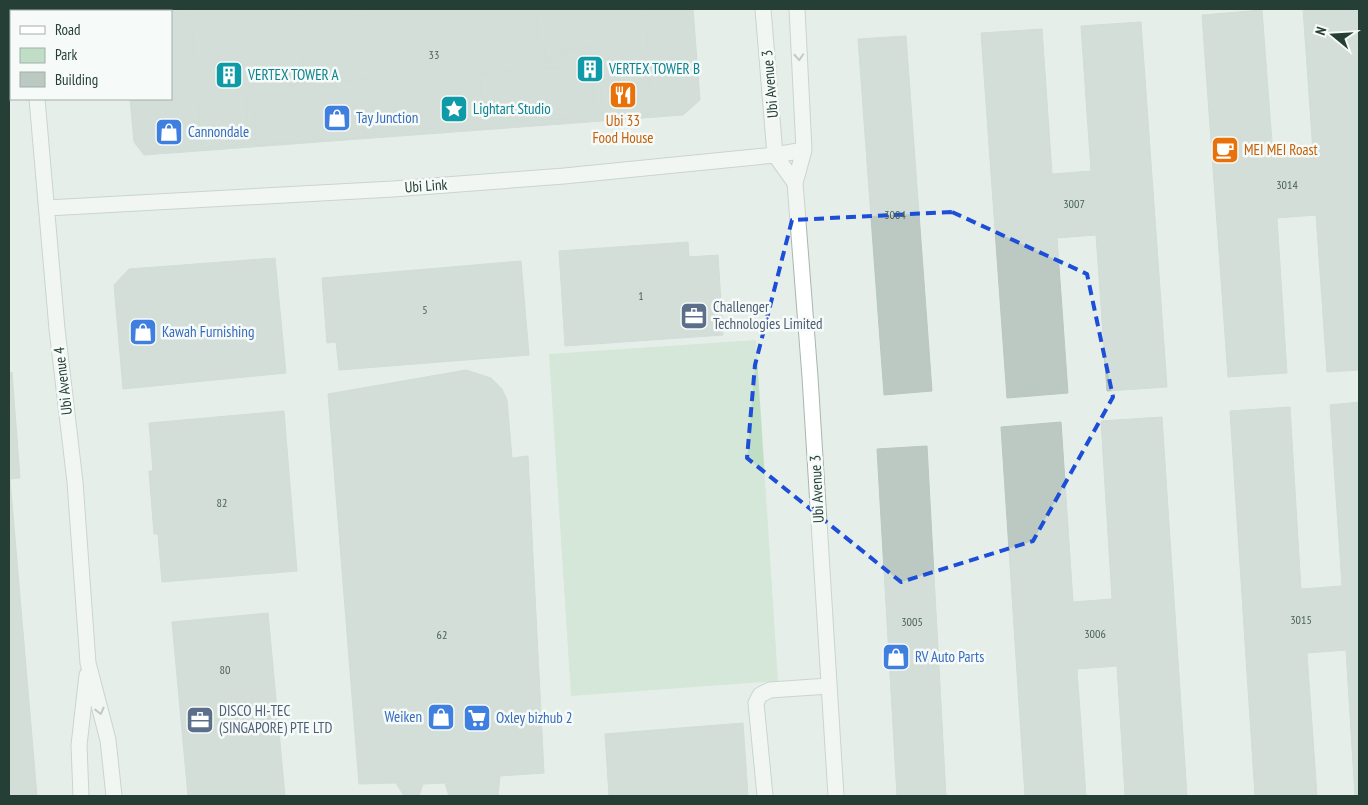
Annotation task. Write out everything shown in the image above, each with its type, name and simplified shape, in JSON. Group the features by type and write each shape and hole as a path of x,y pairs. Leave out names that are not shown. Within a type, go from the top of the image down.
{"street":[{"name":"Ubi Avenue 3","path":"763,9 775,155"},
{"name":"Ubi Avenue 3","path":"797,9 804,150 795,183 810,377 836,796"},
{"name":"Ubi Avenue 4","path":"37,100 57,328 74,482 88,664 108,740 114,796"},
{"name":"Ubi Link","path":"47,208 411,188 564,176 775,155 804,150"},
{"path":"775,155 795,183"},
{"name":"Ubi Avenue 4","path":"81,796 79,745 88,664"},
{"path":"765,796 756,703 760,695 770,690 829,686"}],"highlighted area":[{"path":"952,212 1087,274 1113,397 1033,541 901,582 747,458 755,365 792,220"}],"green space":[{"path":"756,340 778,681 571,696 549,354"}],"building":[{"name":"VERTEX TOWER A","path":"191,9 298,9 303,69 262,72 263,81 287,79 288,85 370,79 374,136 256,145 253,98 246,98 249,144 201,148"},
{"name":"VERTEX TOWER B","path":"536,9 645,9 652,114 603,117 600,73 592,73 595,116 483,124 480,73 579,66 578,56 591,55 591,47 560,50 561,61 546,62 545,50 539,50"},
{"path":"693,9 700,100 683,115 144,155 134,142 130,100 172,100 172,10 123,10"},
{"path":"1303,9 1359,9 1359,370 1327,372 1316,215 1277,218 1287,373 1228,377 1202,15 1262,10 1273,155 1313,152"},
{"path":"1141,22 1167,387 1107,391 1096,235 1057,238 1068,393 1007,398 981,33 1042,29 1052,174 1091,171 1081,26"},
{"path":"906,36 932,391 884,395 858,39"},
{"path":"688,242 689,257 718,255 723,335 565,346 559,251"},
{"path":"275,258 286,373 123,389 114,285 129,269"},
{"path":"521,261 529,355 339,370 336,342 327,343 322,278"},
{"path":"466,370 491,378 502,389 507,400 512,458 528,456 544,773 500,776 498,796 449,796 445,783 423,784 419,796 404,796 396,783 359,784 328,394"},
{"path":"12,372 20,478 10,479 37,796 9,796 9,373"},
{"path":"1359,402 1359,796 1355,796 1346,650 1307,653 1317,796 1255,796 1230,411 1290,407 1301,589 1342,586 1330,405"},
{"path":"284,411 297,571 162,582 158,534 154,534 149,471 153,471 149,423"},
{"path":"1162,417 1187,796 1125,796 1117,666 1077,669 1086,796 1025,796 1001,427 1061,422 1073,602 1112,599 1101,421"},
{"path":"927,446 946,796 897,796 877,449"},
{"path":"268,613 285,796 188,796 172,622"},
{"path":"743,723 748,796 609,796 605,734"}],"place":[{"name":"VERTEX TOWER B","path":"590,69"},
{"name":"VERTEX TOWER A","path":"229,75"},
{"name":"Ubi 33 Food House","path":"623,95"},
{"name":"Lightart Studio","path":"454,109"},
{"name":"Tay Junction","path":"337,118"},
{"name":"Cannondale","path":"169,132"},
{"name":"MEI MEI Roast","path":"1225,150"},
{"name":"Challenger Technologies Limited","path":"694,316"},
{"name":"Kawah Furnishing","path":"143,332"},
{"name":"RV Auto Parts","path":"896,657"},
{"name":"Weiken","path":"441,717"},
{"name":"Oxley bizhub 2","path":"477,718"},
{"name":"DISCO HI-TEC (SINGAPORE) PTE LTD","path":"200,720"}]}
